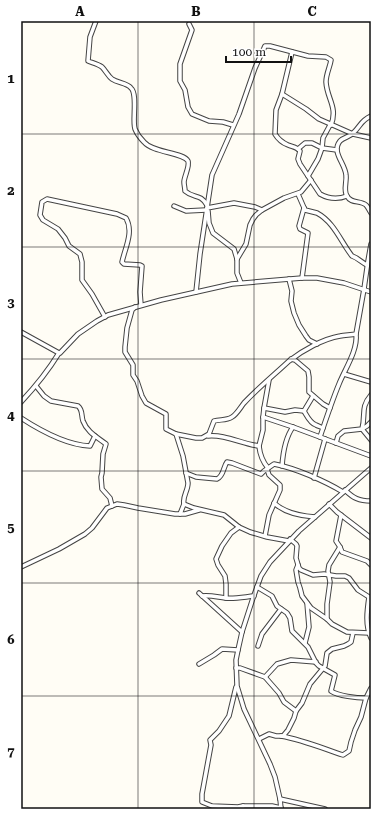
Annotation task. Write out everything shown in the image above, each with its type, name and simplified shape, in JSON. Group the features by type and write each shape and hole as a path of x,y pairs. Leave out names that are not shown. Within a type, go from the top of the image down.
{"street":[{"path":"96,21 90,37 88,61 98,64 115,81 130,86 133,90 135,129 145,143 152,148 183,157 188,161 184,181 185,191 189,194 202,198 207,208 209,224 212,230 217,236 234,249 237,259 237,273 241,283"},
{"path":"189,24 192,30 180,64 180,81 185,90 188,107 192,114 209,121 223,122 234,125"},
{"path":"196,292 212,175 239,114 255,68 265,46 308,56 326,57 331,60 326,79 327,90 334,110 334,118 322,138 322,148 318,160 308,176"},
{"path":"292,52 282,94 276,110 275,134 280,140 298,148"},
{"path":"282,94 319,119 331,125 353,134 371,138"},
{"path":"370,211 366,205 352,201 347,196 345,192 346,172 337,150 341,140 353,134 362,122 371,116"},
{"path":"298,148 305,143 312,143 322,148 337,150"},
{"path":"298,148 300,152 298,159 318,191 324,196 338,199 347,196"},
{"path":"237,259 246,244 250,225 253,219 262,210 284,198 298,194 305,189 311,180"},
{"path":"298,194 305,210 316,212 322,216 334,228 352,256 367,265"},
{"path":"105,317 82,280 82,262 80,254 68,244 58,229 43,220 41,217 40,211 42,202 47,199 117,214 126,218 129,227 129,236 122,262 124,264 142,266 140,292 141,305"},
{"path":"174,206 186,211 234,203 255,207 262,210"},
{"path":"370,211 371,205"},
{"path":"302,278 308,233 300,229 299,226 304,208"},
{"path":"320,437 355,346 371,244"},
{"path":"21,402 36,386 59,353 78,334 90,325 115,313 141,305 232,284 289,279 317,278 337,281 371,292"},
{"path":"289,279 292,292 291,301 299,325 309,340 317,344"},
{"path":"135,307 132,310 127,328 125,352 133,365 133,375 137,381 142,396 146,403 166,414 166,430 176,434 196,438 202,438 210,434 214,421 230,419 269,379 291,359 303,351 329,338 356,334"},
{"path":"21,332 59,353"},
{"path":"291,359 295,360 308,371 310,392 313,396 330,408"},
{"path":"344,374 371,382"},
{"path":"265,536 269,516 280,490 280,485 269,475 262,460 259,446 263,430 264,408 269,379"},
{"path":"36,386 44,396 51,401 78,406 81,410 83,420 87,428 106,444 103,454 101,477 102,489 110,498 112,506"},
{"path":"362,429 364,423 363,411 366,400 371,395"},
{"path":"304,411 313,396"},
{"path":"264,408 285,412 295,410 304,411"},
{"path":"304,411 307,418 315,425 323,428"},
{"path":"263,417 371,456"},
{"path":"21,418 40,430 81,446 90,446 95,436"},
{"path":"336,443 338,436 344,431 362,429 371,422"},
{"path":"282,466 287,437 294,427"},
{"path":"362,429 371,440"},
{"path":"176,434 183,456 188,487 183,499 184,504 180,514"},
{"path":"204,436 217,436 259,446"},
{"path":"314,478 325,439"},
{"path":"186,473 196,477 219,478 222,475 225,464 229,462 261,474 274,464 314,478 344,491 350,496 362,501 371,501"},
{"path":"237,686 229,716 219,731 210,740 211,745 202,794 202,802 212,806 243,808 272,806 281,809 275,777 259,739 244,709 237,686 236,668 242,632 264,569 290,540 371,468"},
{"path":"274,503 280,509 288,512 306,517 315,517"},
{"path":"21,567 86,534 107,508 117,504 158,512 180,514 200,509"},
{"path":"184,504 224,516 239,527 265,536 290,540 297,546 296,558 301,570 313,575 329,574 349,578 358,590 370,597 367,610 371,638"},
{"path":"329,504 371,538"},
{"path":"341,515 336,541 342,552 367,561 371,565"},
{"path":"226,598 225,576 216,559 222,546 231,533 239,527"},
{"path":"327,619 330,582 328,572 329,565 340,548"},
{"path":"298,565 296,570 302,596 311,608 332,624 347,632 369,632"},
{"path":"257,587 272,596 277,606 287,613 290,618 292,631 305,643 316,662 335,675 331,691 335,694 366,698"},
{"path":"199,593 242,632"},
{"path":"202,596 217,596 226,598 254,596"},
{"path":"305,643 309,627 307,602"},
{"path":"258,646 262,634 281,609"},
{"path":"280,736 283,736 288,730 310,684 325,666 327,653 332,649 344,646 351,642 353,632"},
{"path":"199,664 222,649 238,650"},
{"path":"265,678 277,664 291,660 316,662"},
{"path":"236,668 240,668 265,678 279,693 284,702 296,711"},
{"path":"259,739 269,734 280,736 302,741 343,755 349,752 355,730 371,688"},
{"path":"280,799 325,809"}]}
